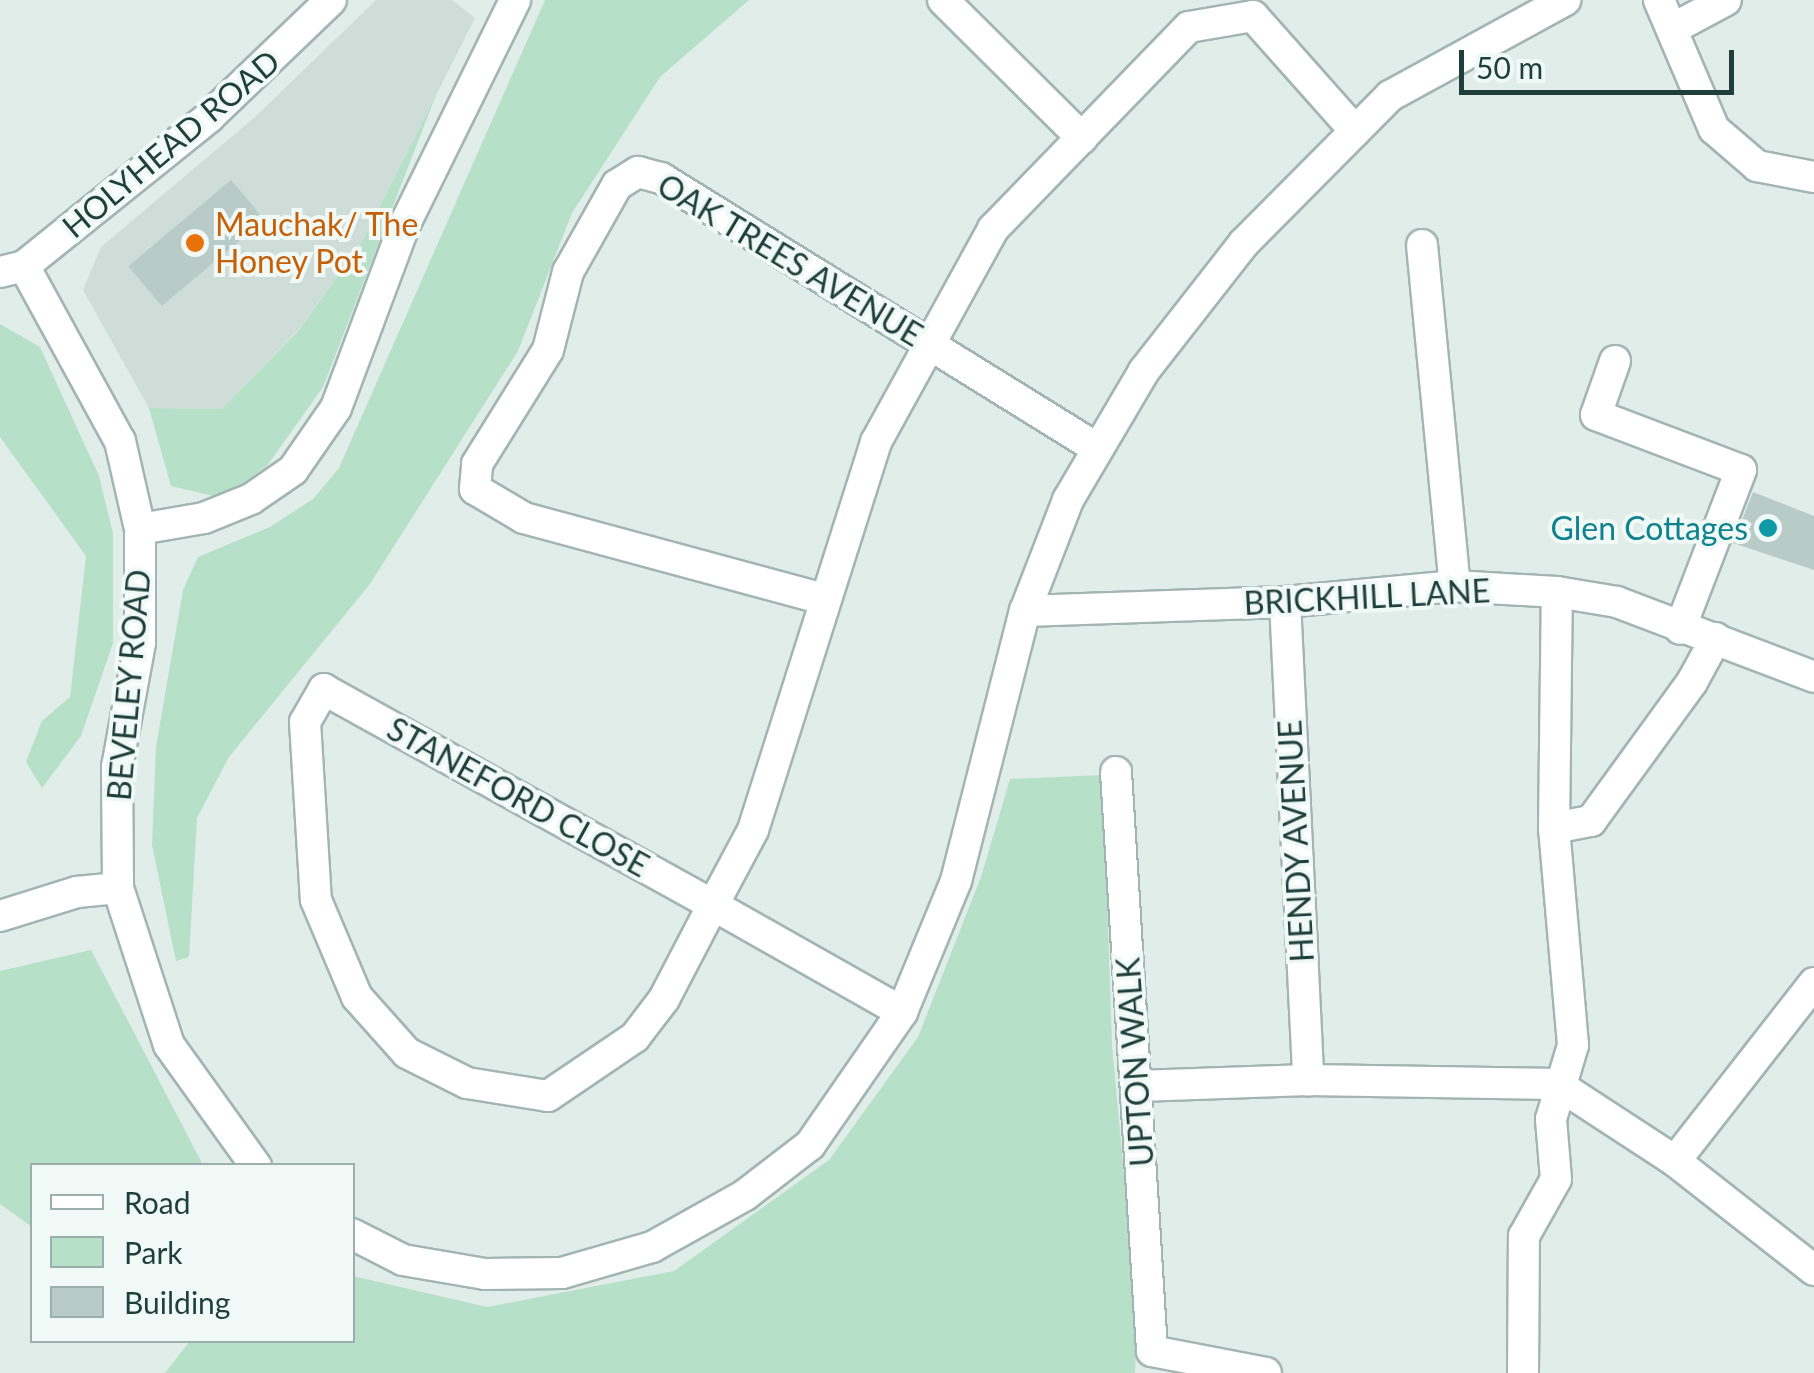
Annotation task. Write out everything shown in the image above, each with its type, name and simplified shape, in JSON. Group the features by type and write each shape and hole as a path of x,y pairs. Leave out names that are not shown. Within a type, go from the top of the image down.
{"street":[{"name":"HOLYHEAD ROAD","path":"12,269 208,117 331,0"},
{"path":"140,528 204,518 251,499 293,470 336,408 404,226 515,0"},
{"path":"943,0 1082,138"},
{"path":"355,1236 403,1260 484,1274 562,1273 652,1247 746,1195 810,1145 902,1012 956,881 1025,611 1068,500 1144,371 1244,243 1390,96 1566,0"},
{"path":"1659,0 1714,129 1757,166 1814,177"},
{"path":"1672,28 1726,0"},
{"path":"713,905 752,830 876,442 927,342 993,229 1190,27 1253,8 1355,131"},
{"name":"OAK TREES AVENUE","path":"824,599 524,518 475,489 477,464 548,350 568,272 617,185 638,172 661,178 1098,448"},
{"path":"1422,245 1455,586"},
{"name":"BEVELEY ROAD","path":"12,269 120,440 140,528 140,642 117,767 118,888 169,1046 254,1163"},
{"path":"1615,361 1596,414 1740,470 1680,629"},
{"name":"BRICKHILL LANE","path":"1025,611 1285,602 1455,586 1557,592 1617,602 1814,677"},
{"path":"1523,1373 1524,1236 1556,1180 1551,1119 1557,1084 1573,1045 1554,828 1557,592"},
{"name":"HENDY AVENUE","path":"1285,602 1308,1080"},
{"path":"1554,828 1591,822 1692,682 1716,638"},
{"name":"STANEFORD CLOSE","path":"713,905 664,999 635,1037 548,1096 467,1083 407,1053 357,997 316,900 305,722 324,689 713,905 902,1012"},
{"name":"UPTON WALK","path":"1116,772 1152,1352 1266,1373"},
{"path":"0,916 78,892 118,888"},
{"path":"1675,1161 1814,983"},
{"path":"1138,1086 1308,1080 1557,1084 1675,1161 1814,1270"}],"shaded area":[{"path":"376,0 452,0 475,18 363,240 299,329 222,409 149,408 83,290 101,247 255,117"}],"green space":[{"path":"545,0 749,0 660,77 572,213 518,351 370,584 229,757 197,818 189,957 176,961 152,845 156,747 183,590 198,557 270,527 313,499 339,468"},
{"path":"436,95 323,387 267,466 222,498 171,486 149,408 222,409 299,330 363,240"},
{"path":"0,324 40,347 99,476 113,533 113,643 81,736 42,788 26,762 42,721 70,697 86,556 0,437"},
{"path":"1103,775 1112,1045 1137,1315 1135,1373 165,1373 188,1343 355,1343 355,1276 487,1307 674,1271 829,1160 918,1037 981,877 1010,779"},
{"path":"91,950 202,1163 30,1163 30,1226 0,1204 0,971"}],"building":[{"name":"Mauchak/ The Honey Pot","path":"231,180 264,220 162,306 128,266"},
{"name":"Glen Cottages","path":"1753,492 1814,516 1814,570 1733,543"}],"place":[{"name":"Mauchak/ The Honey Pot","path":"195,243"},
{"name":"Glen Cottages","path":"1768,528"}]}
